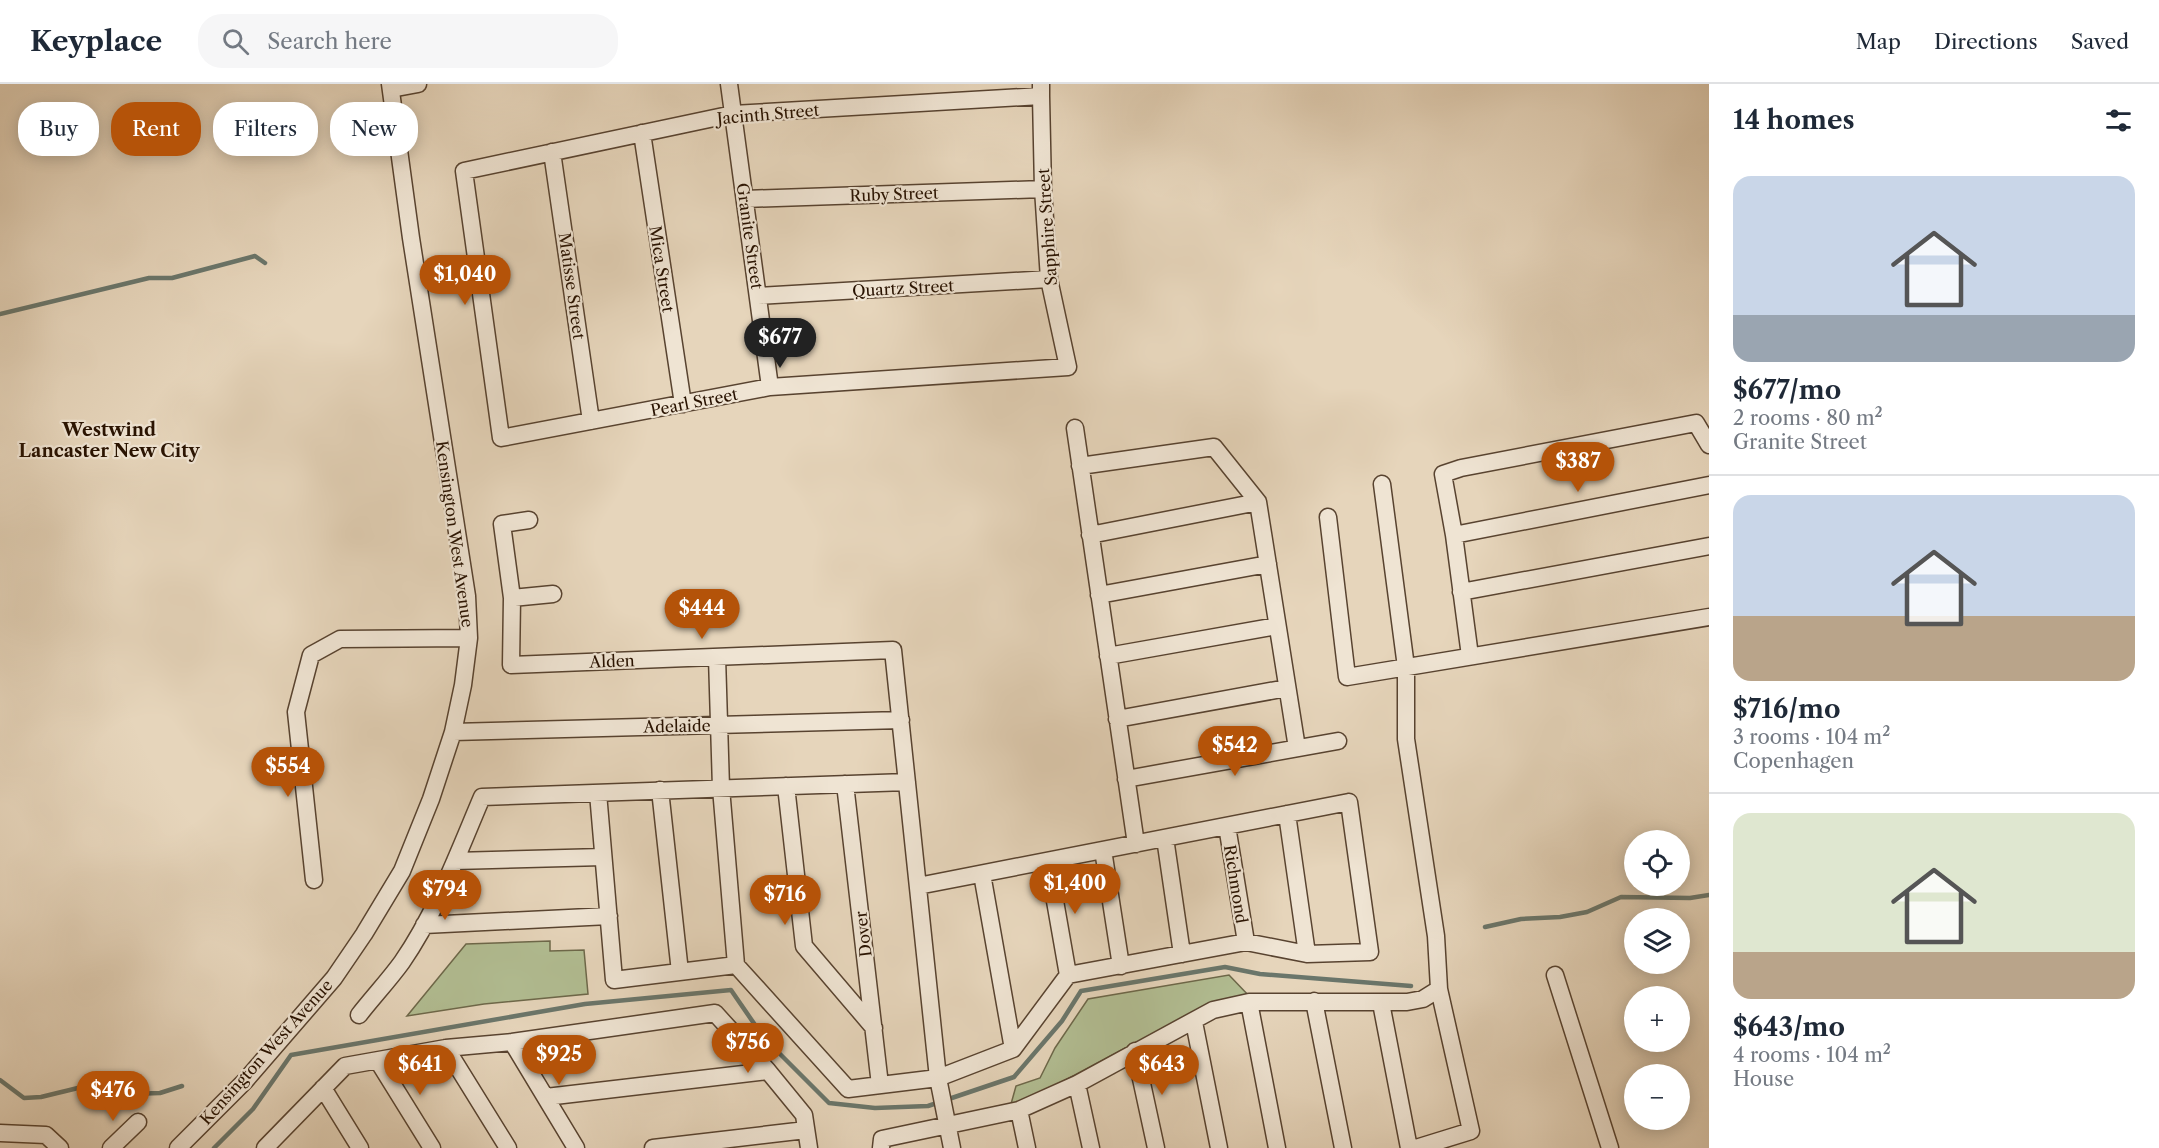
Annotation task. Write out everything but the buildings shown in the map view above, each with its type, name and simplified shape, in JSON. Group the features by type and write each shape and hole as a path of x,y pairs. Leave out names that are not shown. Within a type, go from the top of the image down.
{"street":[{"path":"390,86 418,84"},
{"name":"Granite Street","path":"729,84 770,387"},
{"name":"Kensington West Avenue","path":"178,1148 282,1040 334,978 364,934 402,871 431,799 453,732 463,685 469,638 467,596 411,238 390,86"},
{"name":"Jacinth Street","path":"501,438 464,171 733,114 1041,90"},
{"name":"Sapphire Street","path":"1041,90 1048,279 1068,367"},
{"name":"Mica Street","path":"642,133 683,404"},
{"name":"Matisse Street","path":"552,152 591,421"},
{"name":"Ruby Street","path":"745,199 1043,189"},
{"name":"Quartz Street","path":"758,296 1048,279"},
{"name":"Pearl Street","path":"501,438 770,387 1068,367"},
{"path":"1470,656 1454,535 1443,474 1473,466 1696,423 1709,445"},
{"path":"1075,428 1136,844"},
{"path":"1080,466 1214,447 1258,502 1297,748"},
{"path":"1382,484 1406,667 1407,739 1436,936 1438,989 1471,1131 1416,1148"},
{"path":"1454,535 1709,484"},
{"path":"1090,535 1258,502"},
{"path":"1328,517 1347,677 1709,617"},
{"path":"529,520 502,524 512,598 553,594"},
{"path":"1461,592 1709,546"},
{"path":"1099,595 1268,564"},
{"name":"Alden","path":"512,598 511,665 893,650 901,720"},
{"path":"1108,656 1277,626"},
{"path":"314,880 296,712 310,655 340,639 469,638"},
{"path":"717,657 721,788 736,965 848,1089 880,1085 939,1083 1013,1049 1068,975 1246,942 1307,954 1370,952 1349,802 918,886"},
{"path":"1117,719 1287,688"},
{"path":"901,720 939,1083 952,1148"},
{"name":"Adelaide","path":"453,732 901,720"},
{"path":"1126,779 1338,741"},
{"path":"359,1015 402,963 424,925 455,861 482,797 907,782"},
{"name":"Dover","path":"845,784 880,1085"},
{"path":"786,786 804,946 874,1028"},
{"path":"660,790 680,972"},
{"path":"598,793 614,980 736,965"},
{"path":"1287,814 1307,954"},
{"name":"Richmond","path":"1227,826 1246,942"},
{"path":"1165,838 1182,954"},
{"path":"1103,850 1121,966"},
{"path":"455,861 603,857"},
{"path":"1048,861 1068,975"},
{"path":"982,874 1013,1049"},
{"path":"424,925 609,916"},
{"path":"1555,975 1610,1148"},
{"path":"881,1148 882,1139 946,1121 1019,1110 1077,1084 1213,1010 1249,1002 1407,1002 1423,999 1438,989"},
{"path":"1314,1001 1343,1148"},
{"path":"1249,1002 1278,1148"},
{"path":"1381,1003 1409,1148"},
{"path":"276,1144 323,1088 345,1066 446,1048 512,1042 715,1013 768,1071 804,1115 809,1148"},
{"path":"1194,1022 1219,1148"},
{"path":"512,1042 576,1148"},
{"path":"446,1048 508,1148"},
{"path":"1135,1051 1156,1148"},
{"path":"378,1061 432,1148"},
{"path":"546,1097 768,1071"},
{"path":"1077,1084 1091,1148"},
{"path":"323,1088 360,1148"},
{"path":"1019,1110 1027,1148"},
{"path":"111,1148 138,1122"},
{"path":"653,1148 806,1130"},
{"path":"0,1133 46,1135 60,1148"}],"green space":[{"path":"550,941 550,951 584,950 588,994 484,1004 407,1016 466,944"},
{"path":"1229,975 1250,997 1129,1046 1032,1098 1011,1104 1016,1086 1040,1078 1055,1048 1088,999"}],"waterway":[{"path":"0,314 149,278 172,278 255,256 265,263"},
{"path":"1485,927 1521,919 1560,917 1587,912 1621,897 1690,898 1709,895"},
{"path":"214,1148 253,1109 291,1055 585,1004 731,990 764,1038 829,1103 875,1108 928,1106 1014,1077 1062,1021 1081,991 1225,967 1260,974 1411,986"},
{"path":"0,1080 24,1098 41,1097 101,1085 127,1089 130,1094 160,1093 182,1086"}],"district":[{"name":"Westwind Lancaster New City","path":"109,440"}]}
